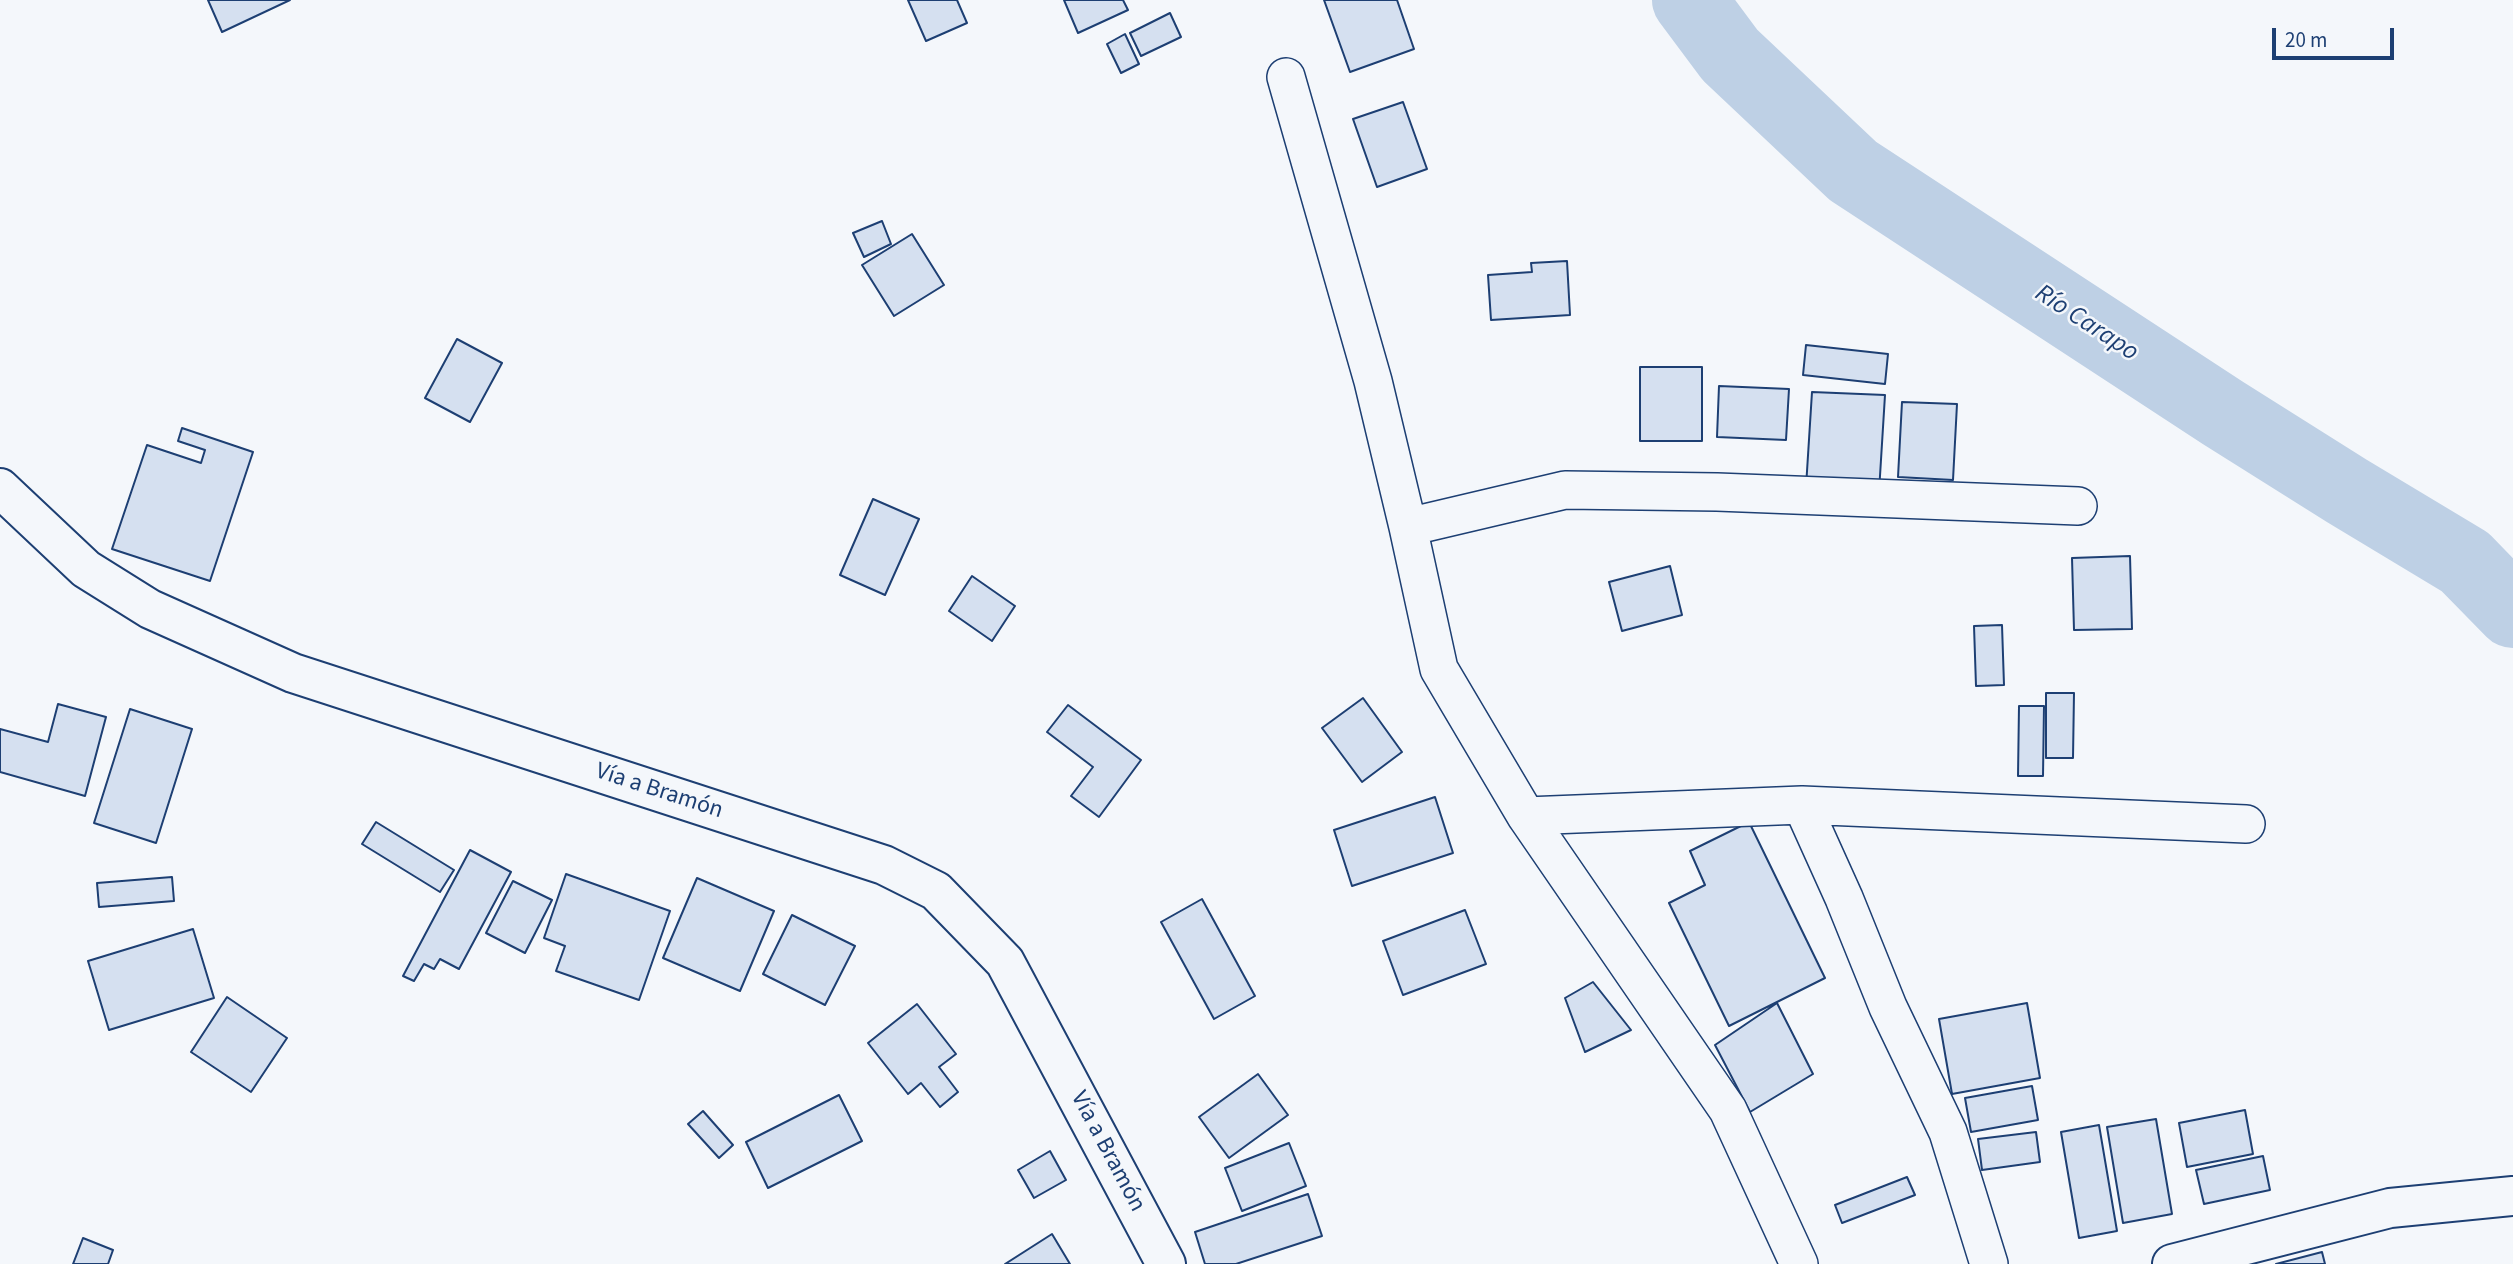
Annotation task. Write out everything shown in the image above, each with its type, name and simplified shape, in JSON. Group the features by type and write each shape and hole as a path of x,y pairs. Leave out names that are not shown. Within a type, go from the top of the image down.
{"street":[{"path":"1286,77 1373,382 1439,668 1526,816 1728,1110 1799,1264"},
{"name":"Vía a Bramón","path":"0,488 86,569 150,609 293,673 884,865 936,891 1006,962 1166,1264"},
{"path":"1408,527 1565,490 1717,492 2078,506"},
{"path":"1526,816 1802,805 2246,824"},
{"path":"1802,805 1844,898 1888,1007 1948,1132 1989,1264"},
{"path":"2172,1264 2390,1208 2509,1196"}],"building":[{"path":"208,0 290,0 222,32"},
{"path":"908,0 957,0 967,23 926,41"},
{"path":"1064,0 1123,0 1128,10 1078,33"},
{"path":"1324,0 1397,0 1414,49 1350,72"},
{"path":"1170,13 1181,37 1141,56 1130,33"},
{"path":"1125,34 1139,64 1121,73 1107,44"},
{"path":"1403,102 1427,169 1377,187 1353,119"},
{"path":"882,221 891,244 864,257 853,233"},
{"path":"912,234 944,285 894,316 862,265"},
{"path":"1567,261 1570,315 1491,320 1488,275 1532,272 1531,263"},
{"path":"457,339 502,363 470,422 425,398"},
{"path":"1806,345 1888,354 1885,384 1803,375"},
{"path":"1640,367 1702,367 1702,441 1640,441"},
{"path":"1719,386 1789,389 1786,440 1717,437"},
{"path":"1812,392 1885,395 1879,492 1806,487"},
{"path":"1902,402 1957,404 1953,480 1898,477"},
{"path":"182,428 253,452 210,581 112,549 147,445 201,463 205,450 178,441"},
{"path":"873,499 919,519 885,595 840,575"},
{"path":"2130,556 2132,629 2074,630 2072,558"},
{"path":"1670,566 1682,615 1622,631 1609,582"},
{"path":"972,576 1015,606 992,641 949,611"},
{"path":"2002,625 2004,685 1976,686 1974,626"},
{"path":"2046,693 2074,693 2073,758 2046,758"},
{"path":"1363,698 1402,752 1362,782 1322,728"},
{"path":"58,704 106,717 85,796 0,772 0,729 48,742"},
{"path":"1068,705 1141,760 1099,817 1071,796 1093,767 1047,732"},
{"path":"2019,706 2044,706 2043,776 2018,776"},
{"path":"130,709 192,729 156,843 94,823"},
{"path":"1435,797 1453,853 1352,886 1334,830"},
{"path":"376,822 454,870 440,892 362,844"},
{"path":"1749,822 1825,978 1729,1026 1669,903 1705,885 1690,851"},
{"path":"470,850 511,872 459,969 440,959 434,969 424,964 414,981 403,976"},
{"path":"566,874 670,911 639,1000 556,971 565,946 544,938"},
{"path":"172,877 174,901 99,907 97,883"},
{"path":"697,878 774,911 740,991 663,958"},
{"path":"513,881 552,900 525,953 486,933"},
{"path":"1202,899 1255,996 1214,1019 1161,922"},
{"path":"1465,910 1486,964 1403,995 1383,941"},
{"path":"792,915 855,946 825,1005 763,974"},
{"path":"193,929 214,998 109,1030 88,961"},
{"path":"1593,982 1631,1030 1585,1052 1565,998"},
{"path":"227,997 287,1038 251,1092 191,1052"},
{"path":"1777,1003 1813,1074 1750,1112 1715,1045"},
{"path":"2027,1003 2040,1078 1952,1094 1939,1019"},
{"path":"917,1004 956,1054 939,1067 958,1092 940,1107 921,1083 908,1094 868,1043"},
{"path":"1258,1074 1288,1115 1229,1158 1199,1117"},
{"path":"2032,1086 2038,1120 1971,1132 1965,1098"},
{"path":"839,1095 862,1141 768,1188 746,1142"},
{"path":"2245,1110 2253,1154 2187,1167 2179,1123"},
{"path":"703,1111 733,1145 719,1158 688,1124"},
{"path":"2156,1119 2172,1214 2123,1223 2107,1127"},
{"path":"2099,1125 2117,1231 2079,1238 2061,1132"},
{"path":"2036,1132 2040,1162 1982,1170 1978,1139"},
{"path":"1289,1143 1306,1186 1242,1211 1225,1168"},
{"path":"1050,1151 1066,1180 1034,1198 1018,1170"},
{"path":"2263,1156 2270,1190 2204,1204 2196,1170"},
{"path":"1907,1177 1915,1195 1842,1223 1835,1205"},
{"path":"1308,1194 1322,1236 1236,1264 1205,1264 1195,1232"},
{"path":"1052,1234 1070,1264 1005,1264"},
{"path":"83,1238 113,1250 108,1264 73,1264"},
{"path":"2322,1252 2325,1264 2276,1264"}],"waterway":[{"name":"Río Carapo","path":"1689,0 1730,55 1853,171 2223,413 2465,562 2513,611"}]}
